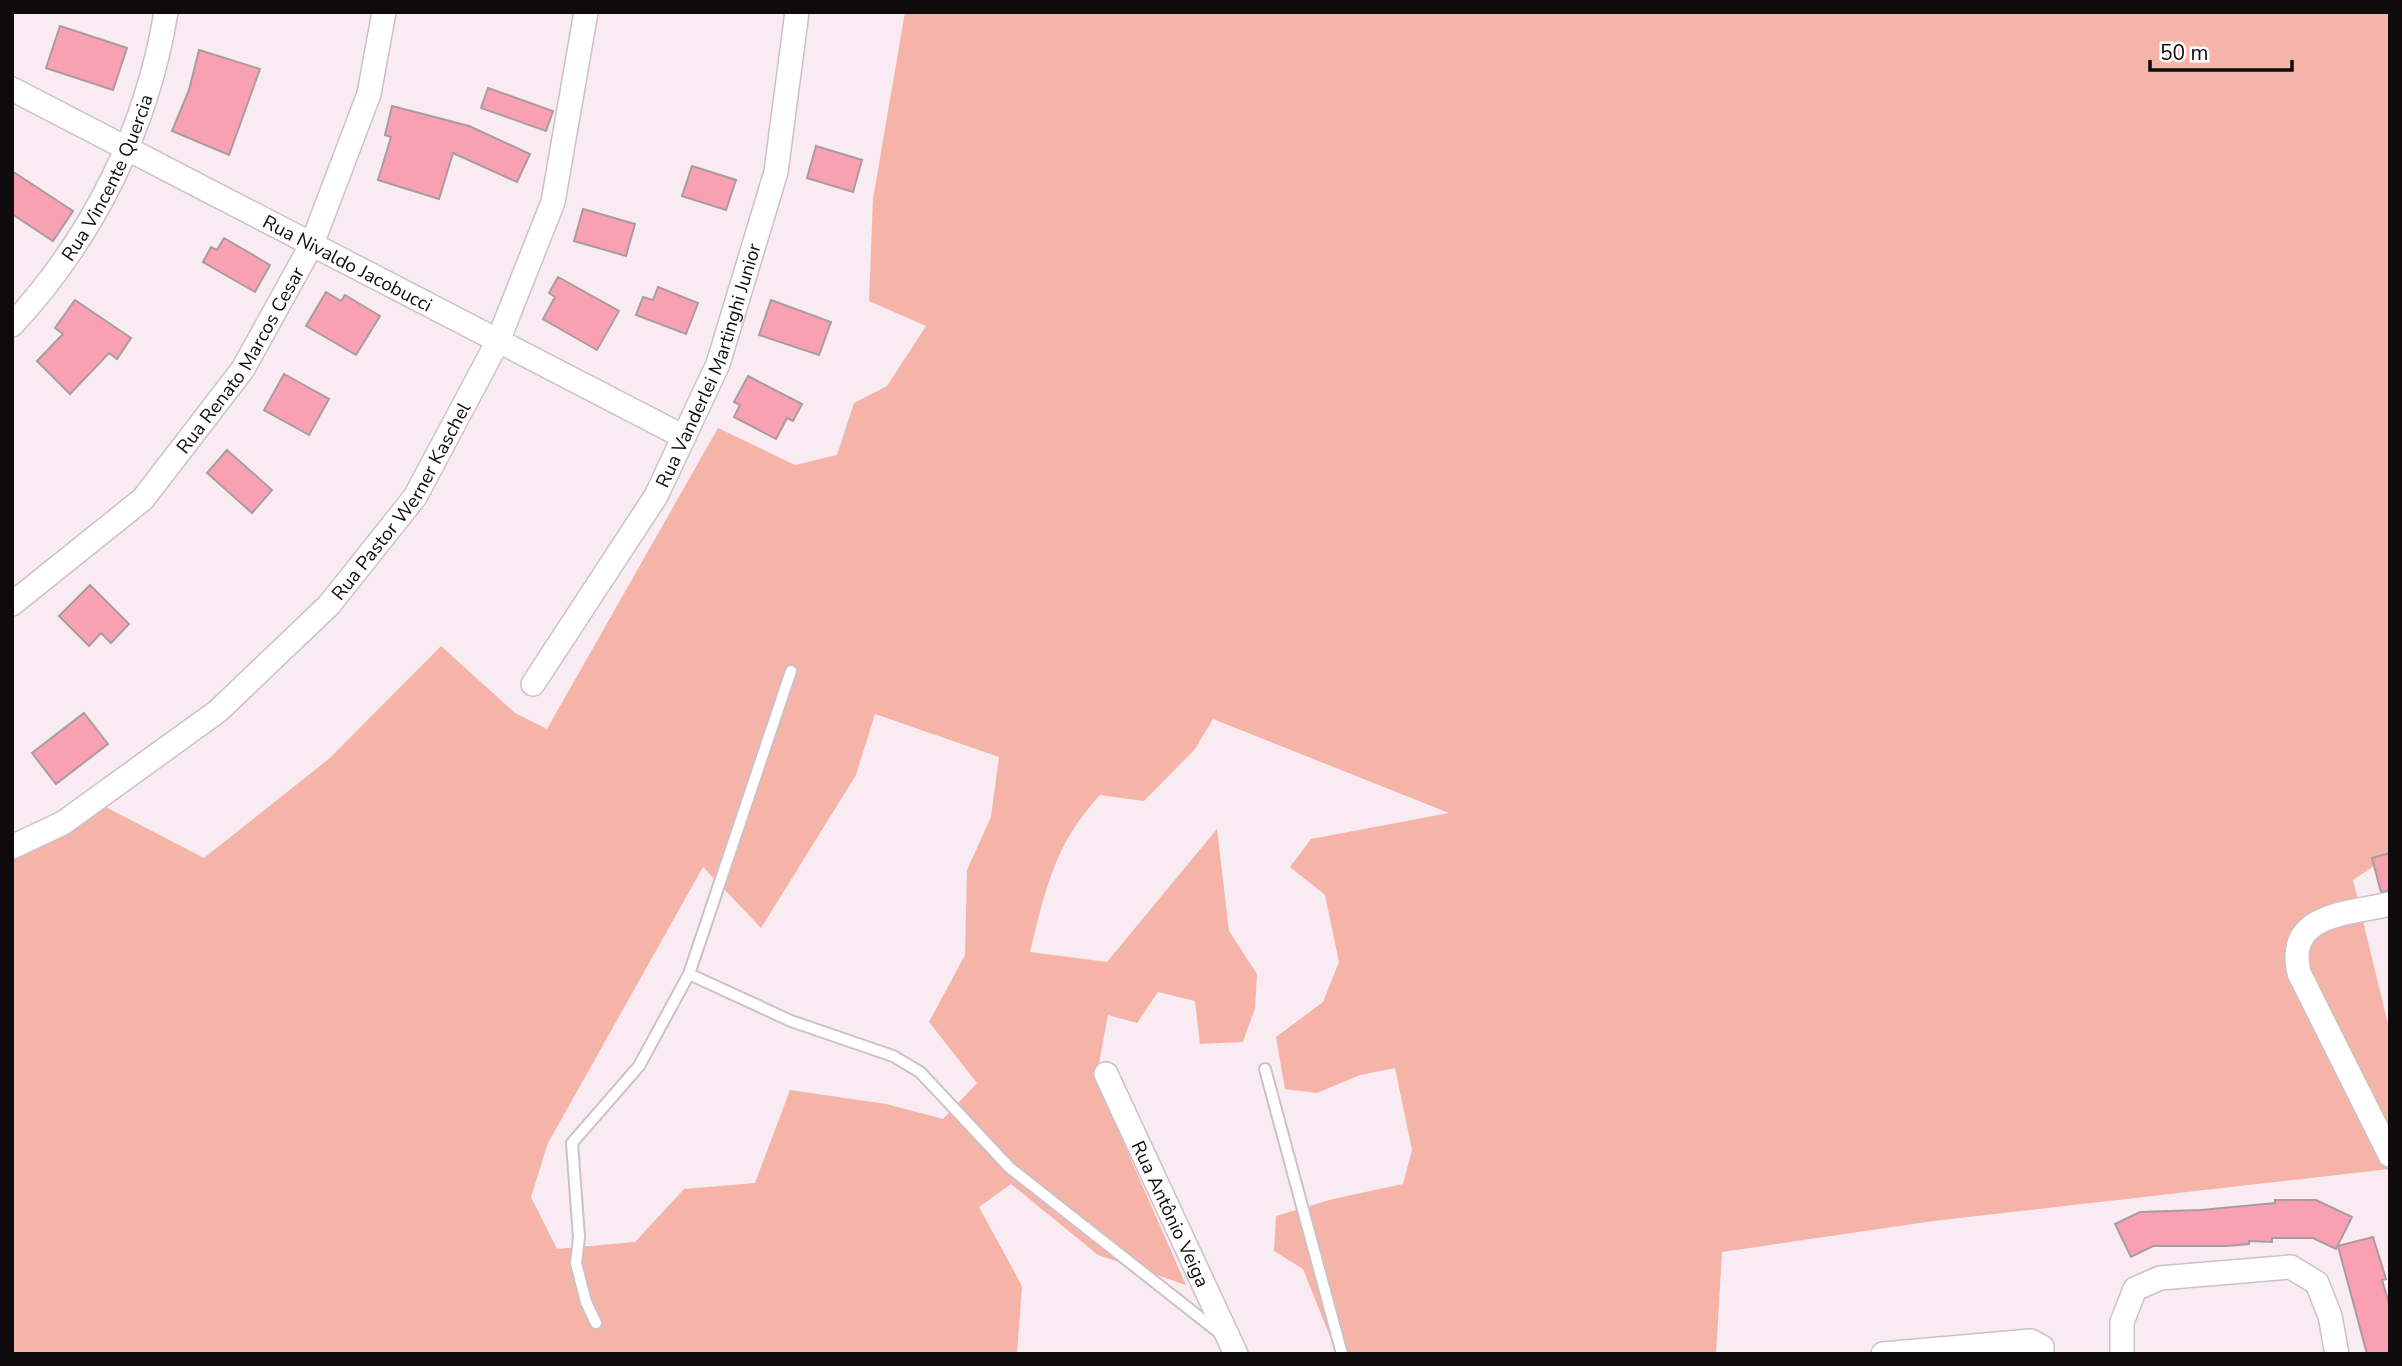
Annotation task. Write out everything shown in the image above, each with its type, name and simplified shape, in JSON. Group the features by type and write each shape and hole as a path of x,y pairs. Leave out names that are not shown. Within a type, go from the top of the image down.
{"street":[{"name":"Rua Vincente Quercia","path":"12,325 76,248 127,149 159,52 166,12"},
{"name":"Rua Renato Marcos Cesar","path":"12,604 144,499 243,369 312,244 369,94 384,12"},
{"name":"Rua Pastor Werner Kaschel","path":"12,847 63,823 218,711 329,605 415,497 498,341 553,202 586,12"},
{"name":"Rua Vanderlei Martinghi Junior","path":"533,684 656,496 719,364 776,172 797,12"},
{"name":"Rua Nivaldo Jacobucci","path":"12,89 684,437"},
{"path":"2390,904 2319,920 2306,929 2298,941 2295,958 2299,973 2390,1155"},
{"name":"Rua Antônio Veiga","path":"1106,1074 1233,1348"},
{"path":"2122,1354 2122,1322 2135,1289 2160,1278 2291,1267 2318,1283 2330,1316 2337,1354"},
{"path":"1883,1354 2031,1341 2042,1347 2042,1354"}],"lane":[{"path":"596,1323 586,1302 576,1263 579,1237 572,1143 639,1066 689,974 790,671"},
{"path":"689,974 791,1021 894,1056 920,1072 1010,1168 1233,1348"},
{"path":"1265,1069 1342,1354"}],"shaded area":[{"path":"905,12 2390,12 2390,855 2353,880 2390,1032 2390,1169 1933,1221 1722,1252 1716,1354 1337,1354 1303,1269 1274,1251 1276,1216 1333,1199 1403,1184 1412,1150 1395,1068 1360,1075 1317,1093 1285,1089 1276,1037 1323,1002 1339,962 1325,895 1290,867 1311,839 1449,813 1213,719 1195,749 1144,801 1100,795 1084,813 1054,868 1030,952 1107,962 1217,829 1229,931 1257,974 1255,1008 1243,1042 1200,1044 1195,1001 1158,992 1137,1023 1108,1015 1096,1080 1186,1285 1098,1255 1011,1184 979,1207 1022,1286 1017,1354 12,1354 12,842 94,801 204,858 330,758 441,646 515,713 547,729 718,428 795,465 837,455 854,403 887,386 926,326 869,301 873,199","holes":["875,714 999,757 991,817 967,870 965,955 929,1022 977,1083 943,1119 886,1104 790,1090 755,1183 684,1189 635,1242 557,1249 531,1197 548,1143 703,867 761,928 856,775"]}],"building":[{"path":"60,26 127,48 113,90 46,68"},
{"path":"199,50 260,69 229,155 172,131 189,90"},
{"path":"488,88 553,111 546,131 481,108"},
{"path":"392,106 469,126 530,154 517,182 453,153 439,199 378,180 391,137 385,135"},
{"path":"816,146 862,160 853,192 807,178"},
{"path":"692,166 736,180 726,210 682,196"},
{"path":"12,171 73,211 53,241 12,214"},
{"path":"583,209 635,224 626,256 574,241"},
{"path":"224,238 270,265 255,292 203,262 211,247 217,250"},
{"path":"558,277 619,311 597,350 543,319 555,297 549,293"},
{"path":"658,287 698,303 686,334 636,315 643,297 653,300"},
{"path":"326,292 341,301 345,295 380,316 356,355 306,326"},
{"path":"75,300 131,338 117,359 109,353 70,394 37,361 63,334 55,328"},
{"path":"771,300 831,322 819,355 759,335"},
{"path":"284,374 329,399 309,435 264,410"},
{"path":"748,376 802,404 793,421 787,418 776,439 734,417 740,405 734,402"},
{"path":"227,450 272,490 252,513 207,473"},
{"path":"90,585 129,624 111,643 101,633 89,646 59,616"},
{"path":"84,713 108,744 56,784 32,753"},
{"path":"2390,853 2390,890 2381,892 2372,858"},
{"path":"2275,1200 2316,1200 2352,1217 2336,1249 2313,1238 2272,1238 2272,1242 2249,1241 2249,1244 2227,1246 2153,1246 2131,1257 2115,1224 2140,1212 2201,1210 2275,1203"},
{"path":"2373,1237 2386,1279 2382,1280 2390,1307 2390,1354 2367,1354 2338,1246"}]}
